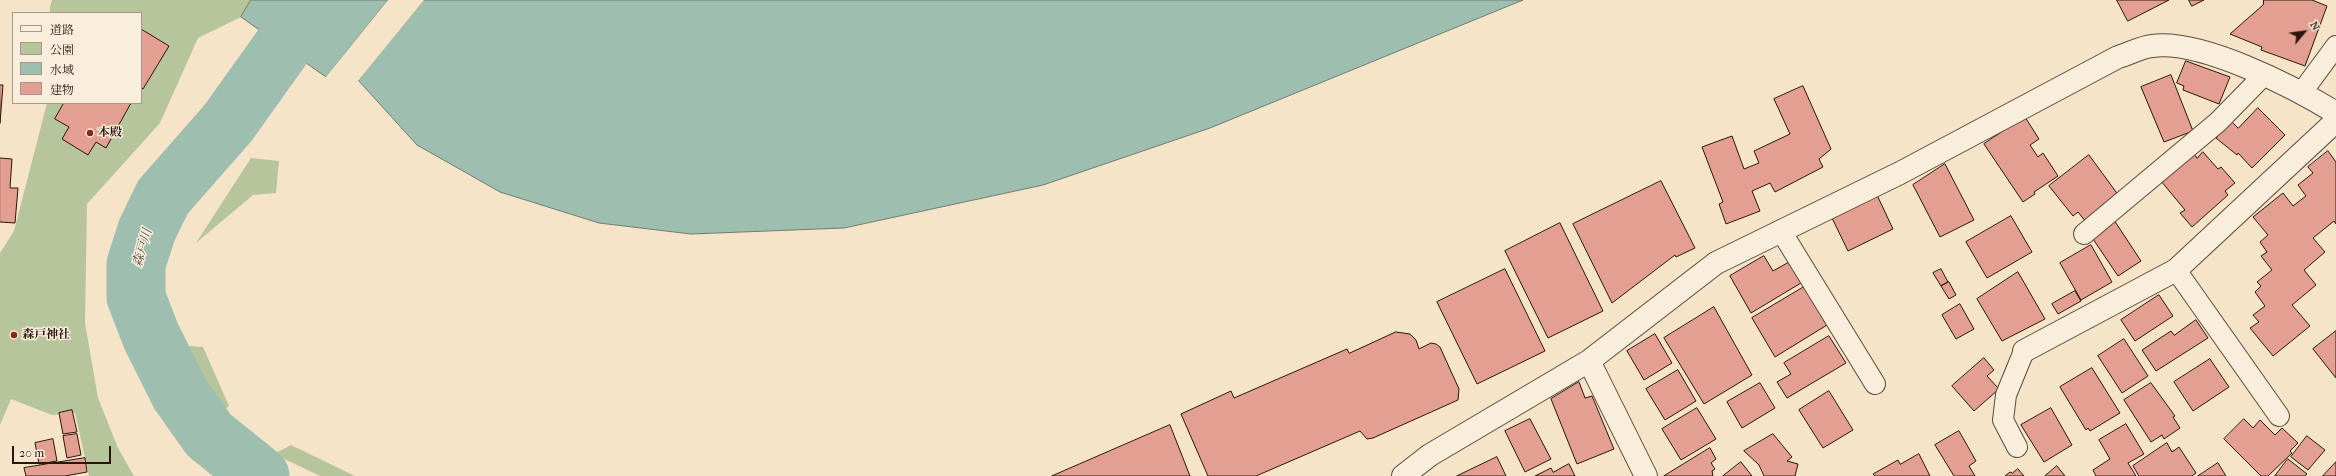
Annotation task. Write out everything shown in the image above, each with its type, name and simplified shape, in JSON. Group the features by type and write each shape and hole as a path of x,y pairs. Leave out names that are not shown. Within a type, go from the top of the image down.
{"street":[{"path":"1403,476 1430,455 1589,361 1716,264 1900,173 2118,57 2152,46 2195,48 2264,75 2302,92 2336,113"},
{"path":"2024,351 2176,270 2336,121"},
{"path":"1589,361 1646,476"}],"lane":[{"path":"2302,92 2336,46"},
{"path":"2084,234 2218,122 2264,75"},
{"path":"1781,231 1875,384"},
{"path":"2176,270 2280,416"},
{"path":"2017,447 2003,420 2006,395 2024,351"}],"green space":[{"path":"52,0 258,0 241,17 198,38 160,123 87,204 85,323 98,398 118,448 134,476 89,476 75,413 52,415 11,399 0,425 0,253 14,231 47,104 142,104 142,12 50,12"},
{"path":"251,158 279,161 276,193 253,195 196,243"},
{"path":"189,346 203,347 229,406 212,419"},
{"path":"291,445 355,476 320,476 274,454"}],"water":[{"path":"251,0 388,0 326,77 241,17"},
{"path":"424,0 1523,0 1210,128 1043,185 844,228 691,234 599,223 500,192 417,145 358,80"}],"pier":[{"path":"388,0 390,0 327,78 325,78"},
{"path":"421,0 424,0 357,82 357,79"}],"building":[{"path":"2117,0 2169,0 2128,21"},
{"path":"2189,0 2204,0 2192,6"},
{"path":"2264,0 2312,0 2327,6 2305,66 2261,50 2262,47 2230,34 2263,5"},
{"path":"142,30 169,46 143,89 142,88"},
{"path":"2186,61 2230,77 2219,104 2183,90 2184,86 2177,83"},
{"path":"2171,75 2193,131 2164,142 2141,87"},
{"path":"0,85 3,85 0,123"},
{"path":"1803,86 1831,149 1819,159 1823,167 1775,192 1770,183 1752,191 1760,211 1726,224 1719,204 1723,202 1702,147 1732,136 1744,169 1759,163 1754,151 1790,134 1774,99"},
{"name":"本殿","path":"63,104 130,104 106,148 96,142 88,155 62,139 69,127 55,119"},
{"path":"2258,108 2285,135 2252,168 2238,153 2237,155 2216,138 2232,122 2238,128"},
{"path":"2025,117 2039,139 2030,145 2038,157 2043,153 2058,176 2034,192 2035,194 2023,202 1984,144"},
{"path":"2328,151 2336,162 2336,224 2334,221 2313,238 2325,252 2304,270 2316,285 2292,305 2310,326 2273,356 2250,328 2259,322 2253,315 2265,306 2255,292 2261,286 2257,282 2272,270 2261,256 2267,252 2260,242 2268,235 2253,217 2283,193 2293,206 2306,196 2298,185 2313,173 2308,167"},
{"path":"2203,152 2218,169 2221,167 2235,183 2225,191 2228,195 2192,227 2180,213 2185,210 2161,181 2193,153 2197,158"},
{"path":"2089,155 2119,196 2086,222 2078,212 2073,216 2049,186"},
{"path":"0,158 12,159 10,188 18,188 15,223 0,222"},
{"path":"1945,164 1974,220 1940,237 1913,185"},
{"path":"1661,181 1695,248 1676,257 1675,255 1612,303 1573,224"},
{"path":"1877,195 1893,229 1848,251 1832,218"},
{"path":"2011,216 2032,252 1987,278 1966,242"},
{"path":"2114,220 2141,261 2118,276 2091,236"},
{"path":"1560,223 1603,311 1548,338 1505,251"},
{"path":"2091,245 2112,282 2081,300 2060,263"},
{"path":"1764,256 1773,271 1789,262 1801,283 1751,313 1730,276"},
{"path":"1505,269 1545,351 1477,384 1437,302"},
{"path":"1941,269 1948,282 1941,286 1933,273"},
{"path":"2018,272 2045,319 2002,341 1977,299"},
{"path":"1949,282 1956,295 1949,299 1941,286"},
{"path":"1804,287 1827,325 1775,357 1752,318"},
{"path":"2075,291 2081,301 2058,314 2052,304"},
{"path":"2159,295 2173,316 2135,341 2121,320"},
{"path":"1960,304 1974,329 1956,339 1942,315"},
{"path":"1714,307 1752,375 1704,404 1664,338"},
{"path":"2196,320 2208,338 2156,371 2142,350 2171,331 2174,335"},
{"path":"2336,331 2336,378 2313,349"},
{"path":"1396,332 1410,334 1416,340 1419,349 1431,343 1440,347 1459,389 1458,400 1373,438 1367,439 1360,431 1256,476 1208,476 1181,414 1231,391 1234,398 1347,349 1349,353"},
{"path":"1655,334 1672,363 1644,380 1627,351"},
{"path":"1829,336 1846,363 1787,398 1777,382 1791,374 1784,363"},
{"path":"2124,339 2148,376 2122,393 2098,356"},
{"path":"1984,358 1994,370 1987,376 1999,389 1974,411 1952,386"},
{"path":"2210,359 2229,387 2193,411 2174,382"},
{"path":"2092,368 2120,413 2090,431 2088,428 2086,430 2060,387"},
{"path":"1678,370 1696,401 1665,420 1646,389"},
{"path":"1579,382 1585,398 1592,396 1614,449 1577,464 1551,399"},
{"path":"1760,383 1775,408 1742,428 1727,402"},
{"path":"2151,383 2175,416 2173,417 2180,428 2164,439 2162,435 2151,442 2124,400"},
{"path":"1829,391 1853,430 1823,448 1799,410"},
{"path":"1697,408 1716,439 1681,460 1662,429"},
{"path":"2051,408 2072,445 2044,462 2021,425"},
{"path":"72,410 77,432 63,434 59,413"},
{"path":"1530,419 1551,459 1525,472 1505,431"},
{"path":"2244,419 2253,428 2260,420 2275,435 2282,428 2298,443 2290,451 2292,453 2268,476 2261,476 2224,439"},
{"path":"2126,424 2144,454 2128,463 2136,476 2096,476 2093,470 2110,459 2099,440"},
{"path":"1170,425 1190,476 1052,476"},
{"path":"1959,431 1976,461 1969,466 1975,476 1954,476 1935,445"},
{"path":"77,434 81,455 67,458 63,436"},
{"path":"1773,434 1792,457 1787,461 1798,464 1795,476 1764,476 1759,465 1744,451"},
{"path":"2307,436 2325,450 2308,470 2291,457"},
{"path":"53,439 57,461 39,464 35,443"},
{"path":"2167,443 2172,452 2179,447 2196,473 2192,476 2139,476 2133,466"},
{"path":"1710,448 1716,459 1711,463 1715,469 1712,471 1713,476 1664,476"},
{"path":"1919,454 1930,476 1875,476 1873,474 1898,460 1900,464"},
{"path":"1497,457 1506,476 1457,476"},
{"path":"85,458 87,472 65,476 26,476 24,468"},
{"path":"2288,459 2307,474 2305,476 2275,476"},
{"path":"1741,462 1752,476 1723,476"},
{"path":"2336,462 2336,476 2323,476"},
{"path":"2218,463 2226,476 2198,476"},
{"path":"1569,464 1575,476 1535,476 1551,468 1553,472"},
{"path":"2057,466 2065,476 2045,476"},
{"path":"2018,469 2024,476 2005,476 2010,472 2012,473"}],"waterway":[{"name":"森戸川","path":"260,476 209,435 180,394 151,336 136,297 136,264 147,230 163,197 228,123 283,46"}],"place":[{"name":"本殿","path":"90,133"},
{"name":"森戸神社","path":"14,335"}]}
